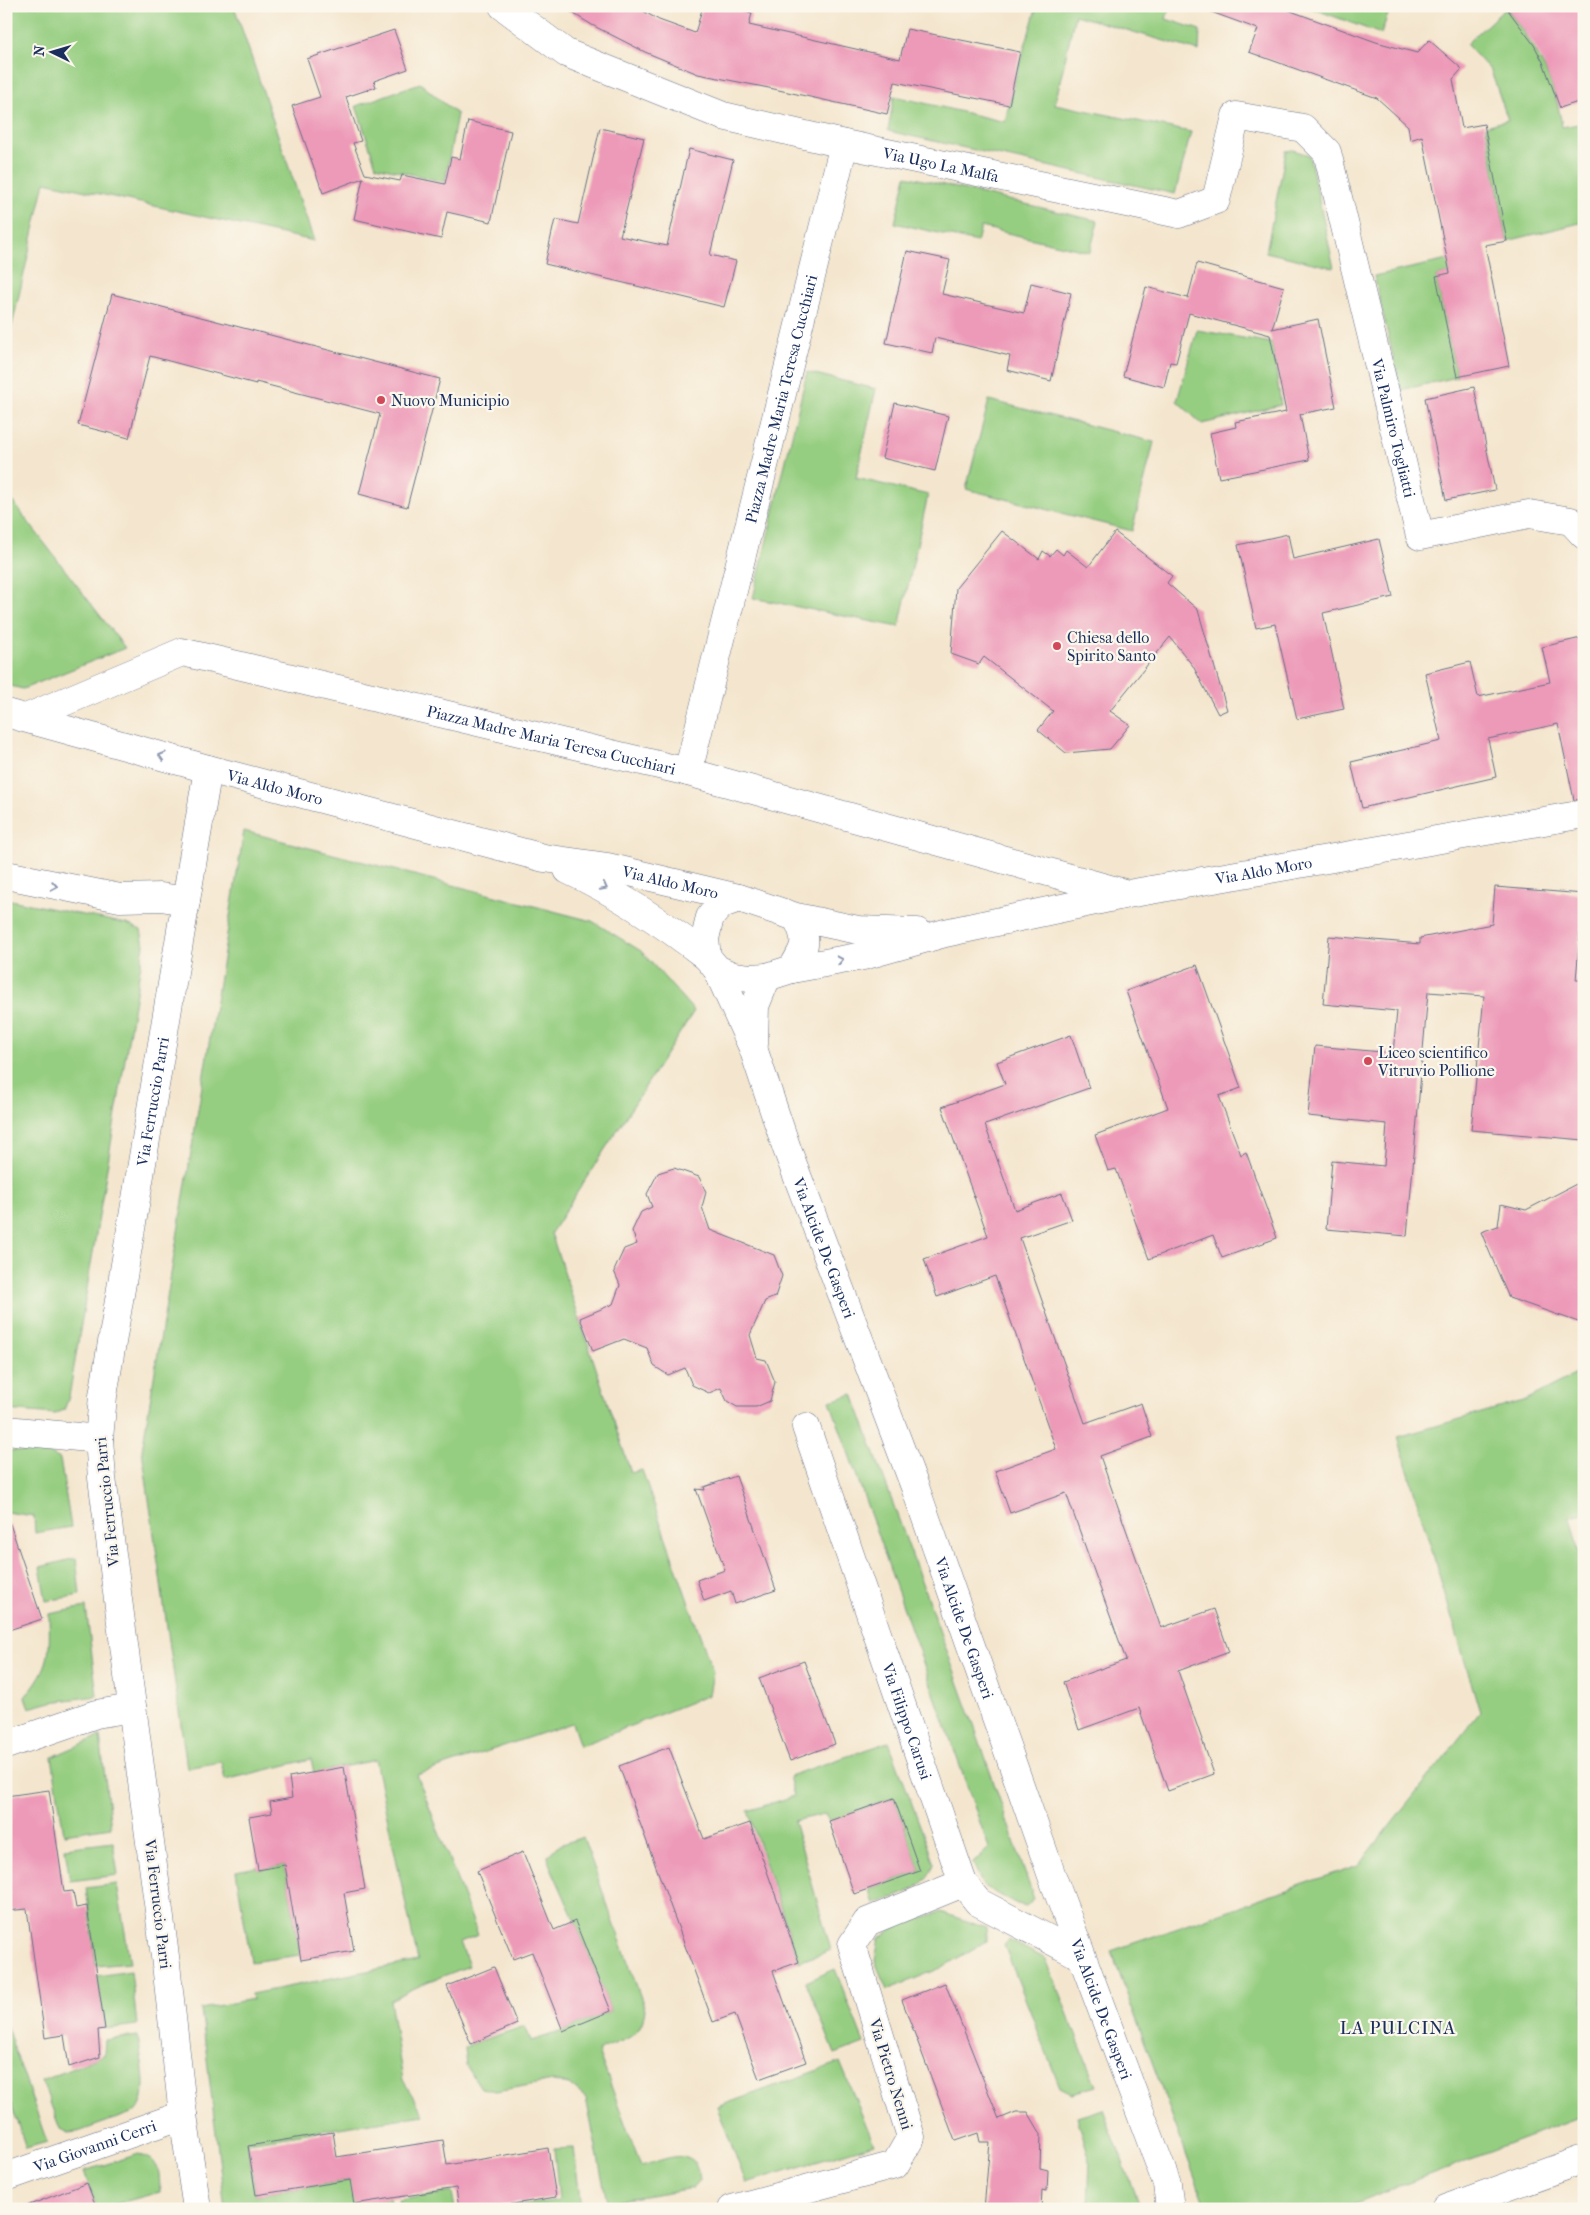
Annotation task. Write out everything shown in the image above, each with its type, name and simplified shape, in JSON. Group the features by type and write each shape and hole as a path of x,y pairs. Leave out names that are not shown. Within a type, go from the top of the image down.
{"street":[{"name":"Via Ugo La Malfa","path":"502,6 566,53 714,113 844,144 1179,214 1216,200 1236,116 1303,128 1327,152"},
{"name":"Piazza Madre Maria Teresa Cucchiari","path":"16,715 182,652 688,772 844,144"},
{"name":"Via Palmiro Togliatti","path":"1327,152 1420,536 1529,514 1571,521 1584,535"},
{"name":"Via Aldo Moro","path":"16,715 208,769 544,858 608,867 739,898"},
{"name":"Via Ferruccio Parri","path":"196,2209 102,1478 99,1439 103,1396 208,769"},
{"path":"688,772 1128,894"},
{"name":"Via Aldo Moro","path":"780,973 863,956 945,934 1128,894 1584,814"},
{"name":"Via Aldo Moro","path":"544,858 607,888 659,920 712,963"},
{"path":"6,875 120,898 161,897 186,901"},
{"path":"739,898 796,917 805,934 802,952 780,973 750,978 732,976 712,963 705,939 710,917 722,904 739,898"},
{"name":"Via Aldo Moro","path":"796,917 858,930 945,934"},
{"name":"Via Alcide De Gasperi","path":"712,963 754,1048 787,1149 963,1618 1168,2196 1187,2209"},
{"name":"Via Alcide De Gasperi","path":"754,1048 755,1006 780,973"},
{"name":"Via Filippo Carusi","path":"806,1427 963,1883 978,1902 1082,1956"},
{"path":"6,1430 99,1439"},
{"path":"6,1745 96,1714 132,1708"},
{"name":"Via Pietro Nenni","path":"732,2209 895,2165 911,2137 852,1945 867,1922 963,1883"},
{"name":"Via Giovanni Cerri","path":"6,2177 183,2115"},
{"path":"1445,2209 1584,2159"}],"green space":[{"path":"6,6 234,6 314,241 45,182 6,352"},
{"path":"1037,6 1170,6 1166,19 1200,30 1199,51 1075,15 1055,104 1191,132 1175,194 888,131 894,96 1005,122 1013,86"},
{"path":"1306,6 1391,6 1381,34"},
{"path":"1506,8 1535,49 1542,63 1559,109 1562,127 1584,123 1584,222 1507,241 1486,126 1508,120 1491,71 1466,44"},
{"path":"420,83 457,114 445,182 376,166 356,106"},
{"path":"1293,150 1309,155 1334,268 1266,252 1286,151"},
{"path":"906,176 1098,221 1090,252 981,227 977,242 895,223"},
{"path":"1448,260 1451,273 1436,276 1457,377 1401,390 1374,276"},
{"path":"1197,330 1272,343 1281,405 1202,424 1177,401"},
{"path":"807,372 876,389 856,478 928,495 899,627 753,598"},
{"path":"989,400 1154,442 1132,531 966,489"},
{"path":"6,493 125,648 23,689 6,685"},
{"path":"244,831 592,921 641,951 694,1011 551,1233 631,1473 642,1470 713,1672 709,1695 580,1746 572,1723 417,1775 478,1935 460,1942 469,1966 425,1983 390,2000 403,2080 424,2115 247,2142 256,2195 351,2180 390,2198 392,2209 225,2209 201,2009 252,1999 251,1994 418,1961 375,1760 314,1773 311,1759 225,1780 221,1762 187,1768 142,1450"},
{"path":"6,899 127,924 141,930 144,945 69,1397 64,1410 55,1414 6,1410"},
{"path":"1584,1370 1584,1514 1570,1517 1584,1573 1584,2116 1340,2209 1215,2209 1203,2200 1111,1951 1359,1865 1480,1712 1398,1437 1526,1400"},
{"path":"853,1394 976,1731 1034,1899 1026,1906 1017,1904 983,1886 973,1863 989,1848 830,1401"},
{"path":"6,1450 51,1454 60,1459 71,1527 35,1533 34,1516 6,1512"},
{"path":"76,1558 80,1595 46,1601 40,1567"},
{"path":"86,1607 97,1696 51,1702 29,1708 25,1697 40,1676 49,1650 49,1614"},
{"path":"100,1736 111,1827 64,1834 52,1757"},
{"path":"889,1742 934,1863 925,1880 918,1886 910,1891 874,1904 869,1889 920,1871 894,1798 829,1821 825,1814 794,1821 831,1950 799,1962 748,1811 794,1796 789,1776"},
{"path":"583,1837 645,2009 643,2020 635,2033 629,2038 598,2051 641,2166 678,2156 686,2157 697,2168 700,2180 693,2188 607,2202 586,2098 569,2084 553,2081 496,2091 481,2088 466,2065 464,2048 471,2044 525,2026 531,2041 563,2031 611,2011 575,1921 549,1863 548,1856 557,1846"},
{"path":"113,1842 118,1875 70,1881 65,1848"},
{"path":"285,1865 300,1955 251,1962 236,1871 257,1867 258,1870"},
{"path":"117,1884 130,1963 96,1966 86,1888"},
{"path":"941,1912 986,1928 986,1941 941,1968 887,1990 875,1961 879,1938 898,1925"},
{"path":"1009,1940 1046,1959 1096,2086 1072,2093 1060,2087 1004,1945"},
{"path":"835,1969 864,2043 835,2054 806,1982"},
{"path":"131,1971 137,2025 105,2029 97,1976"},
{"path":"6,2025 47,2142 26,2148 6,2090"},
{"path":"138,2036 144,2085 141,2104 137,2111 78,2132 68,2133 60,2129 42,2081 104,2055 105,2040"},
{"path":"840,2062 874,2144 746,2183 717,2107"},
{"path":"1103,2109 1140,2209 1088,2209 1090,2160 1077,2117"},
{"path":"574,2148 581,2209 498,2209 559,2200 554,2149"},
{"path":"139,2154 155,2164 159,2172 160,2192 97,2209 84,2171"},
{"path":"452,2192 455,2209 401,2209 399,2200"}],"building":[{"path":"561,6 634,6 659,20 695,33 703,6 729,6 752,13 749,25 900,59 907,29 1020,52 1009,105 895,82 887,114 698,74 645,52 592,25"},
{"path":"1203,6 1277,6 1376,42 1417,53 1429,40 1462,69 1453,79 1462,128 1484,124 1507,241 1485,245 1509,366 1457,377 1436,276 1450,273 1422,136 1410,140 1408,126 1377,98 1249,52 1258,29 1203,9"},
{"path":"1505,6 1577,6 1584,16 1584,100 1560,108 1543,62 1534,45"},
{"path":"394,30 408,69 374,81 376,87 346,97 361,141 353,143 365,174 400,181 402,175 445,184 451,157 460,159 468,121 511,131 491,222 447,212 441,239 354,219 363,178 323,193 292,106 320,97 307,59"},
{"path":"600,128 644,138 620,236 667,246 689,149 733,160 710,255 736,261 724,307 545,264 555,219 578,224"},
{"path":"907,251 950,260 942,294 1024,313 1031,283 1071,293 1051,381 1007,370 1010,356 935,338 932,353 886,343"},
{"path":"1197,263 1284,287 1272,329 1318,319 1336,407 1300,414 1309,460 1219,478 1210,433 1236,427 1235,422 1286,412 1270,335 1189,313 1176,363 1170,362 1164,387 1123,376 1146,287 1188,298"},
{"name":"Nuovo Municipio","path":"112,294 440,379 407,507 359,494 380,414 256,382 256,384 150,356 129,438 78,425"},
{"path":"1474,387 1495,490 1446,500 1425,398"},
{"path":"895,403 948,416 935,471 882,458"},
{"name":"Chiesa dello Spirito Santo","path":"1002,531 1039,559 1043,551 1050,556 1056,549 1063,555 1066,550 1088,567 1115,532 1172,576 1167,583 1198,610 1227,710 1218,714 1193,666 1170,637 1110,711 1130,725 1110,749 1066,753 1038,730 1053,711 984,657 979,664 951,654 956,588"},
{"path":"1288,534 1293,559 1379,539 1393,597 1323,613 1344,709 1297,719 1275,624 1256,628 1238,545"},
{"path":"1581,638 1584,651 1584,799 1574,800 1558,724 1488,739 1496,777 1362,808 1351,762 1441,741 1425,673 1470,662 1478,697 1550,682 1542,647"},
{"name":"Liceo scientifico Vitruvio Pollione","path":"1495,887 1584,894 1584,934 1580,934 1576,980 1584,980 1584,1140 1471,1130 1484,996 1428,992 1407,1236 1326,1229 1332,1161 1384,1166 1387,1124 1308,1116 1315,1046 1393,1053 1397,1011 1323,1004 1329,936 1420,944 1420,938 1492,924"},
{"path":"1197,965 1241,1088 1219,1096 1241,1155 1246,1152 1277,1238 1222,1258 1213,1235 1149,1259 1116,1169 1108,1171 1095,1135 1168,1108 1126,991"},
{"path":"1071,1035 1089,1088 985,1125 1015,1210 1062,1193 1072,1220 1020,1238 1085,1423 1141,1403 1152,1437 1100,1456 1161,1628 1214,1609 1229,1652 1178,1671 1214,1774 1168,1791 1139,1708 1079,1730 1063,1682 1126,1660 1066,1493 1010,1513 995,1471 1056,1449 995,1276 937,1297 924,1259 988,1236 942,1107 1005,1084 997,1062"},
{"path":"674,1168 699,1177 706,1192 702,1207 710,1230 774,1255 782,1276 775,1297 765,1301 750,1335 757,1358 766,1360 775,1382 770,1401 756,1407 737,1407 727,1401 721,1388 709,1393 692,1385 685,1368 668,1375 654,1366 647,1348 624,1339 593,1351 580,1318 613,1304 620,1285 614,1271 624,1249 637,1244 632,1231 641,1212 652,1207 647,1194 658,1173"},
{"path":"1584,1180 1584,1324 1509,1298 1481,1232 1498,1226 1501,1204 1526,1210"},
{"path":"736,1476 776,1590 735,1604 731,1591 704,1601 697,1580 725,1570 696,1489 705,1490 704,1487"},
{"path":"10,1524 42,1619 6,1631 6,1525"},
{"path":"804,1661 835,1744 790,1761 759,1678"},
{"path":"669,1747 704,1839 750,1823 799,1962 773,1971 806,2062 759,2079 735,2014 713,2022 619,1766"},
{"path":"344,1767 365,1889 344,1893 354,1951 301,1960 285,1865 258,1870 249,1817 272,1813 270,1802 292,1798 289,1777"},
{"path":"49,1790 64,1892 73,1891 76,1908 87,1906 105,2029 98,2030 100,2057 69,2067 64,2035 45,2038 27,1909 6,1911 6,1796"},
{"path":"894,1798 920,1871 854,1894 829,1821"},
{"path":"523,1852 554,1930 575,1921 611,2011 563,2031 532,1952 513,1959 477,1871"},
{"path":"494,1967 517,2024 471,2044 447,1986"},
{"path":"945,1983 999,2119 1016,2112 1028,2112 1041,2134 1040,2168 1048,2170 1047,2191 1042,2190 1041,2209 984,2209 990,2142 980,2142 978,2133 955,2141 902,2000"},
{"path":"333,2132 337,2157 443,2140 447,2165 548,2148 556,2197 483,2209 459,2209 456,2188 354,2204 350,2180 256,2195 248,2146"},
{"path":"87,2183 97,2209 25,2209 24,2207"}],"place":[{"name":"Nuovo Municipio","path":"381,400"},
{"name":"Chiesa dello Spirito Santo","path":"1057,646"},
{"name":"Liceo scientifico Vitruvio Pollione","path":"1368,1061"}],"district":[{"name":"LA PULCINA","path":"1398,2028"}]}
